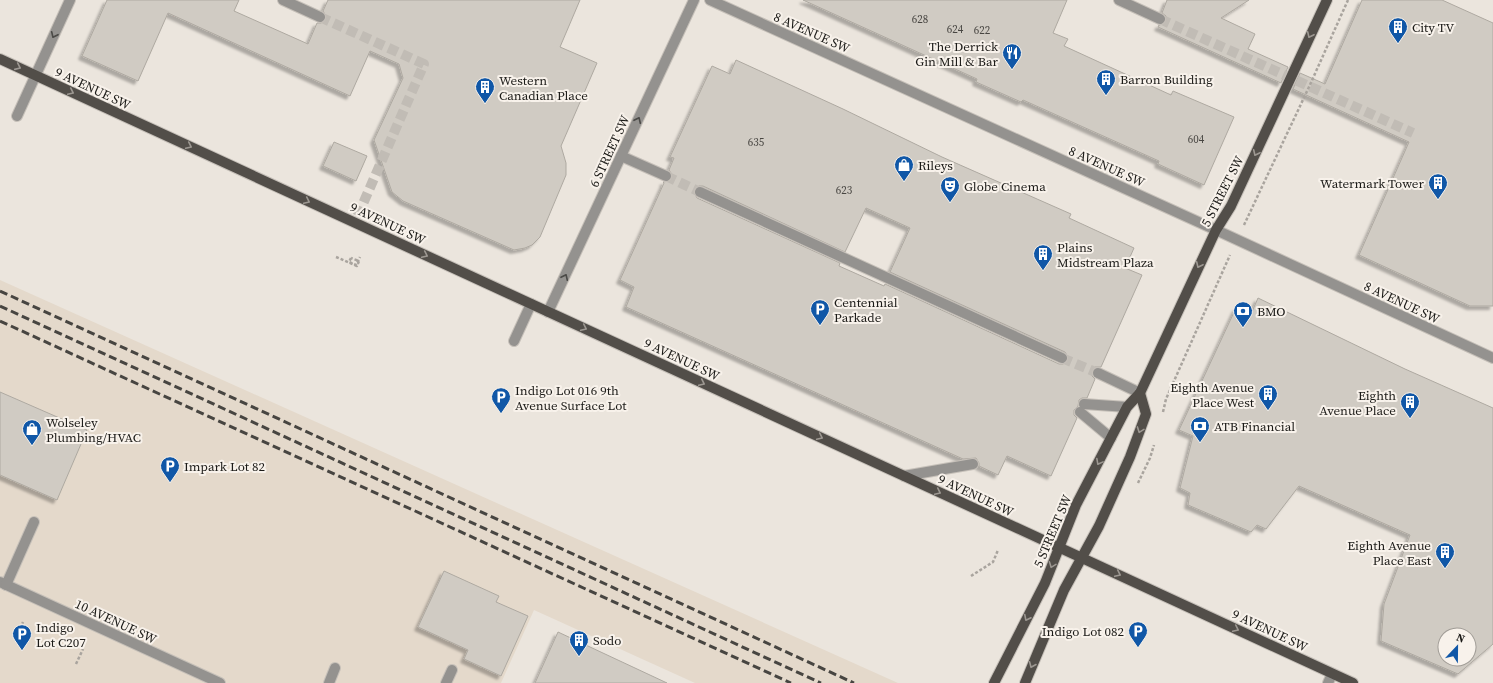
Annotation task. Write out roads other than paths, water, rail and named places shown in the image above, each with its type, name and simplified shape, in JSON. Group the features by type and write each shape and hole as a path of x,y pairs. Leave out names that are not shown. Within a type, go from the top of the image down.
{"main road":[{"name":"5 STREET SW","path":"994,683 1045,583 1058,547 1076,505 1127,407 1140,393 1216,230 1231,206 1327,0"},
{"name":"9 AVENUE SW","path":"0,59 1082,558 1330,678 1353,683"},
{"path":"1025,683 1064,590 1109,505 1130,457 1146,414 1140,393"}],"street":[{"path":"17,116 70,0"},
{"path":"283,0 320,17"},
{"name":"6 STREET SW","path":"548,312 694,0"},
{"name":"8 AVENUE SW","path":"710,0 1216,230 1493,358"},
{"path":"1119,0 1160,19"},
{"path":"622,156 666,176"},
{"path":"700,192 1062,358"},
{"path":"514,341 531,304"},
{"path":"1098,373 1140,393"},
{"path":"1111,438 1082,408 1127,407"},
{"path":"904,476 970,464"},
{"path":"3,583 34,522"},
{"name":"10 AVENUE SW","path":"3,583 220,683"},
{"path":"329,683 335,668"},
{"path":"446,683 452,670"}],"tunnel":[{"path":"320,17 424,64 355,222"},
{"path":"1160,19 1413,133"},
{"path":"666,176 700,192"},
{"path":"1062,358 1098,373"}],"railway":[{"path":"0,291 854,683"},
{"path":"0,306 821,683"},
{"path":"0,321 791,683"}],"place":[{"name":"City TV","path":"1398,44"},
{"name":"The Derrick Gin Mill & Bar","path":"1012,70"},
{"name":"Barron Building","path":"1106,96"},
{"name":"Western Canadian Place","path":"485,104"},
{"name":"Rileys","path":"904,182"},
{"name":"Watermark Tower","path":"1438,200"},
{"name":"Globe Cinema","path":"950,203"},
{"name":"Plains Midstream Plaza","path":"1043,271"},
{"name":"Centennial Parkade","path":"820,326"},
{"name":"BMO","path":"1243,328"},
{"name":"Eighth Avenue Place West","path":"1268,411"},
{"name":"Indigo Lot 016 9th Avenue Surface Lot","path":"501,414"},
{"name":"Eighth Avenue Place","path":"1410,419"},
{"name":"ATB Financial","path":"1200,443"},
{"name":"Wolseley Plumbing/HVAC","path":"32,446"},
{"name":"Impark Lot 82","path":"170,483"},
{"name":"Eighth Avenue Place East","path":"1445,569"},
{"name":"Indigo Lot 082","path":"1138,648"},
{"name":"Indigo Lot C207","path":"22,651"},
{"name":"Sodo","path":"579,657"}]}
